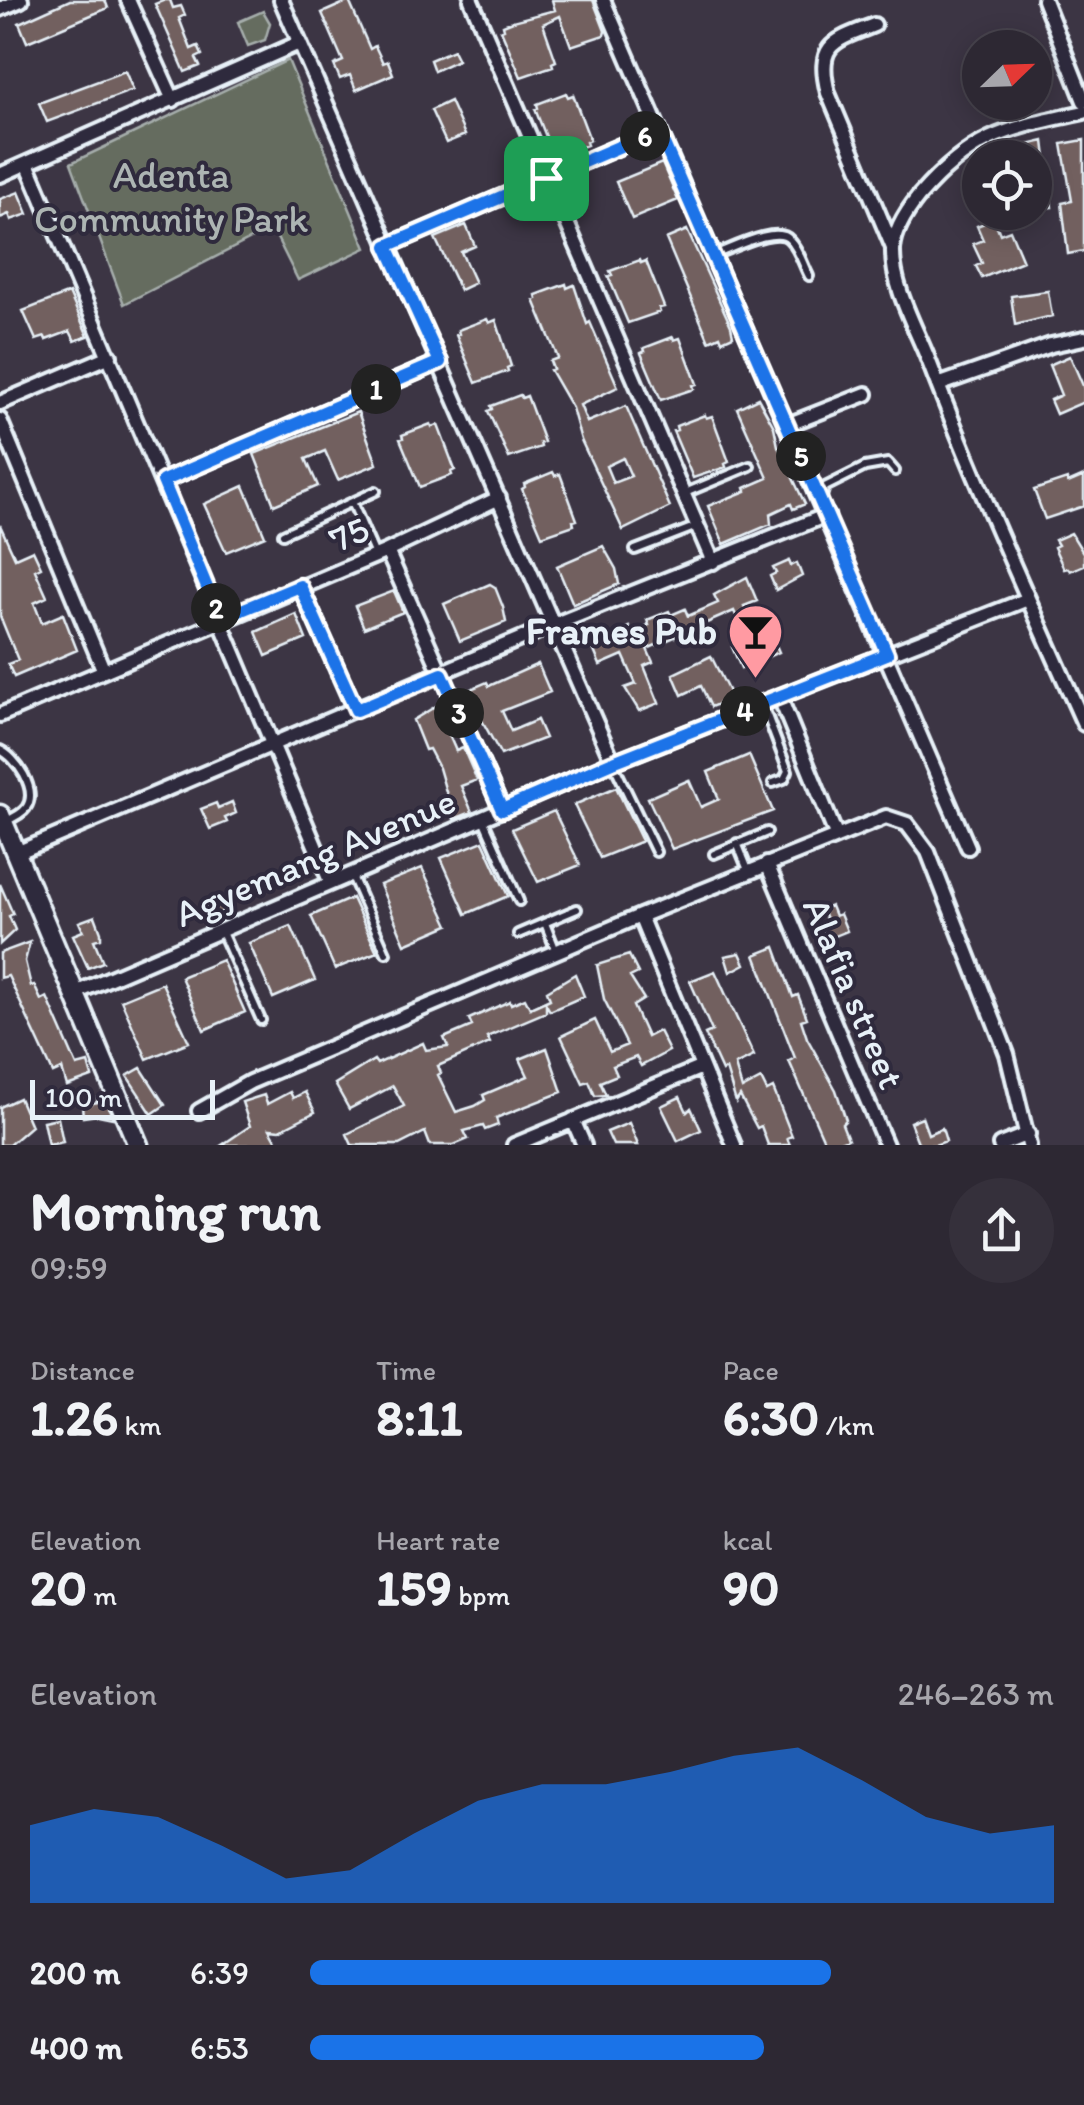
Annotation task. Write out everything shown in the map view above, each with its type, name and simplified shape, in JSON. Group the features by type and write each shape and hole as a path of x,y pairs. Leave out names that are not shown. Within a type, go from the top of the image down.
{"street":[{"path":"0,8 21,0"},
{"path":"128,0 173,100"},
{"path":"281,0 613,762"},
{"path":"471,0 714,562"},
{"path":"602,0 968,846"},
{"path":"1044,0 1084,101"},
{"path":"874,25 835,42 824,54 828,93 893,249 901,288 938,385 1084,724"},
{"path":"0,174 299,43"},
{"path":"893,249 900,223 914,202 954,159 1020,124 1084,112"},
{"path":"387,246 658,130"},
{"path":"28,164 330,881"},
{"path":"938,385 1051,345 1084,338"},
{"path":"0,403 110,356"},
{"path":"163,481 440,362"},
{"path":"787,426 866,394"},
{"path":"0,420 103,669"},
{"name":"75","path":"0,715 381,553 498,498"},
{"path":"14,854 553,625 828,515"},
{"path":"381,553 442,674 502,810"},
{"path":"300,586 356,710"},
{"name":"Agyemang Avenue","path":"73,994 613,762 1028,600"},
{"path":"780,698 836,835"},
{"path":"199,1111 250,1082 886,816 908,824 928,852 1007,1054 1029,1140 1000,1145"},
{"path":"2,819 131,1143"},
{"name":"Alafia street","path":"766,864 886,1145"},
{"path":"640,916 734,1145"},
{"path":"514,1145 702,1067"},
{"path":"573,1120 584,1145"}],"lane":[{"path":"713,255 772,234 783,234 792,240 809,276"},
{"path":"821,500 825,487 865,467 888,463 895,470"},
{"path":"684,493 750,466"},
{"path":"284,534 376,491"},
{"path":"352,502 381,553"},
{"path":"635,550 698,526"},
{"path":"763,705 788,771 784,779 772,783"},
{"path":"0,750 22,769 30,799 26,808 2,819"},
{"path":"613,762 656,852"},
{"path":"482,818 519,901"},
{"path":"714,854 766,832"},
{"path":"737,843 749,871"},
{"path":"350,872 386,953"},
{"path":"518,934 578,910"},
{"path":"545,923 556,952"},
{"path":"220,929 261,1020"}],"green space":[{"path":"263,11 270,23 265,40 248,46 238,22"},
{"name":"Adenta Community Park","path":"288,60 366,248 298,280 272,228 124,304 71,163"}],"building":[{"path":"70,0 105,0 108,8 27,42 19,23"},
{"path":"170,0 173,8 181,6 185,15 179,18 191,49 198,46 202,55 196,58 200,66 185,72 155,4"},
{"path":"552,0 593,0 604,35 571,46 560,16 543,24 556,61 553,66 521,77 501,30 503,25 555,10"},
{"path":"349,1 370,49 375,46 393,74 356,90 350,75 340,79 334,65 343,61 322,13"},
{"path":"453,50 458,60 434,71 430,60"},
{"path":"125,71 133,90 47,122 39,103"},
{"path":"566,93 568,97 573,95 590,140 587,145 554,157 535,109 537,104"},
{"path":"450,101 465,135 446,143 431,110"},
{"path":"1084,140 1084,251 1068,254 1062,203 1072,201 1062,144"},
{"path":"662,163 678,200 632,219 616,182"},
{"path":"19,192 28,214 11,220 9,214 0,218 0,199"},
{"path":"466,225 475,246 461,252 475,283 460,290 435,238"},
{"path":"687,230 731,326 733,336 722,341 720,336 709,341 666,239"},
{"path":"979,230 998,230 1000,234 1010,230 1023,261 982,278 976,266 982,263 973,244 983,240"},
{"path":"646,261 664,307 628,323 608,276 612,275 610,271"},
{"path":"566,284 567,288 574,285 587,324 590,322 618,387 580,405 587,422 626,406 670,507 623,530 581,440 572,408 550,370 550,361 558,358 534,300 536,295","holes":["623,458 631,476 613,483 606,466"]},
{"path":"1048,291 1052,316 1015,325 1011,296"},
{"path":"69,293 88,336 75,341 70,331 36,340 23,311"},
{"path":"487,319 489,323 496,320 511,366 508,371 476,383 456,335 458,330"},
{"path":"680,338 697,384 694,389 661,400 641,353 644,348"},
{"path":"1070,356 1084,388 1084,402 1056,414 1050,400 1061,395 1049,365"},
{"path":"527,396 544,442 541,447 509,458 488,411 491,406"},
{"path":"758,398 805,504 793,509 791,504 770,514 771,524 724,544 708,506 768,478 737,408"},
{"path":"358,412 377,464 338,480 325,451 306,459 318,486 274,505 254,454"},
{"path":"712,416 729,462 726,467 693,478 673,431 676,426"},
{"path":"431,424 438,425 455,470 452,475 420,487 400,439"},
{"path":"553,472 555,476 560,474 577,520 574,525 542,536 522,489 524,484"},
{"path":"1084,476 1084,506 1045,519 1034,490"},
{"path":"244,486 265,536 226,552 204,504"},
{"path":"0,525 15,558 33,550 41,567 35,570 47,597 34,603 42,623 63,614 77,650 14,677 8,664 18,660 0,616"},
{"path":"1071,533 1084,554 1084,565 1070,571 1064,569 1054,547 1058,545 1055,540"},
{"path":"603,546 616,569 619,584 573,604 557,566"},
{"path":"789,561 791,566 797,563 802,576 776,590 770,576 776,573 773,568"},
{"path":"747,577 757,601 744,606 747,613 737,618 734,611 647,649 653,662 644,666 659,703 639,711 625,688 636,684 623,655 600,665 592,646 629,627 632,632 649,625 647,620 669,611 671,615 685,609 688,616 718,603 714,595"},
{"path":"490,584 495,587 506,622 460,641 444,604"},
{"path":"394,591 403,612 364,628 355,606"},
{"path":"296,614 306,639 266,656 256,632"},
{"path":"770,631 779,652 741,668 732,647"},
{"path":"711,656 732,698 711,707 701,686 682,695 673,674"},
{"path":"538,664 550,692 502,711 511,731 537,720 545,738 501,755 466,691 487,682 489,686"},
{"path":"443,702 452,723 445,726 456,751 463,748 477,780 461,786 472,812 454,819 439,768 429,749 425,750 413,720"},
{"path":"749,755 773,811 672,849 648,798 689,780 701,807 719,799 708,772"},
{"path":"616,787 642,841 600,858 574,805"},
{"path":"232,802 236,813 210,829 201,809"},
{"path":"554,811 580,865 538,882 512,829"},
{"path":"483,841 508,896 466,914 441,858"},
{"path":"422,868 449,925 405,944 380,885"},
{"path":"0,884 13,914 9,916 15,930 0,944"},
{"path":"352,898 377,952 335,969 311,916"},
{"path":"219,900 224,911 203,920 199,909"},
{"path":"831,906 835,916 840,914 847,931 827,939 822,926 828,924 822,909"},
{"path":"95,916 101,938 94,940 103,962 88,968 73,935 83,931 79,922"},
{"path":"291,926 315,980 273,998 249,943"},
{"path":"30,942 25,961 31,986 34,985 41,1000 47,997 77,1066 88,1063 92,1077 67,1086 62,1069 53,1073 8,976 0,978 0,953"},
{"path":"775,947 793,997 798,995 807,1018 801,1020 807,1038 836,1090 846,1120 842,1124 848,1139 832,1145 826,1145 789,1061 795,1058 755,955"},
{"path":"740,953 745,964 730,972 725,956"},
{"path":"629,955 638,973 630,977 644,999 633,1006 647,1037 659,1031 669,1051 641,1066 636,1057 613,1066 617,1075 600,1082 606,1095 595,1096 589,1081 583,1083 561,1036 595,1020 610,1052 627,1045 604,999 597,965"},
{"path":"222,960 245,1012 204,1030 181,977"},
{"path":"715,971 754,1056 735,1065 742,1089 761,1079 767,1091 773,1088 792,1136 787,1138 790,1145 768,1145 761,1126 757,1128 740,1096 736,1102 726,1069 722,1071 705,1034 712,1031 690,981"},
{"path":"575,974 584,996 550,1011 546,1004 546,1012 487,1037 490,1043 438,1066 438,1075 456,1112 485,1100 483,1095 528,1076 520,1059 547,1048 562,1092 496,1118 498,1125 464,1131 468,1139 454,1145 430,1145 425,1132 399,1145 352,1145 347,1134 404,1106 393,1086 349,1109 335,1084 374,1060 377,1064 423,1043 426,1050 448,1047 444,1038 472,1026 469,1019 525,998 530,1008 550,999 547,991"},
{"path":"162,983 189,1042 147,1059 121,1000"},
{"path":"141,1068 165,1105 152,1114 127,1076"},
{"path":"290,1092 293,1098 305,1092 315,1112 280,1130 270,1129 279,1145 222,1145 250,1126 242,1102 264,1095 267,1104"},
{"path":"104,1097 113,1118 83,1117 82,1105"},
{"path":"680,1097 687,1112 691,1108 701,1130 678,1141 661,1106"},
{"path":"19,1098 31,1126 9,1145 0,1145 0,1107"},
{"path":"922,1117 928,1134 942,1128 946,1141 919,1145 910,1122"},
{"path":"58,1118 63,1142 48,1145 43,1121"},
{"path":"629,1123 638,1145 613,1145 607,1132"}],"place":[{"name":"Frames Pub","path":"756,680"}],"route":[{"path":"658,130 887,654 502,810 442,674 356,710 300,586 220,619 163,481 440,362 387,246 546,178 658,130"}]}
